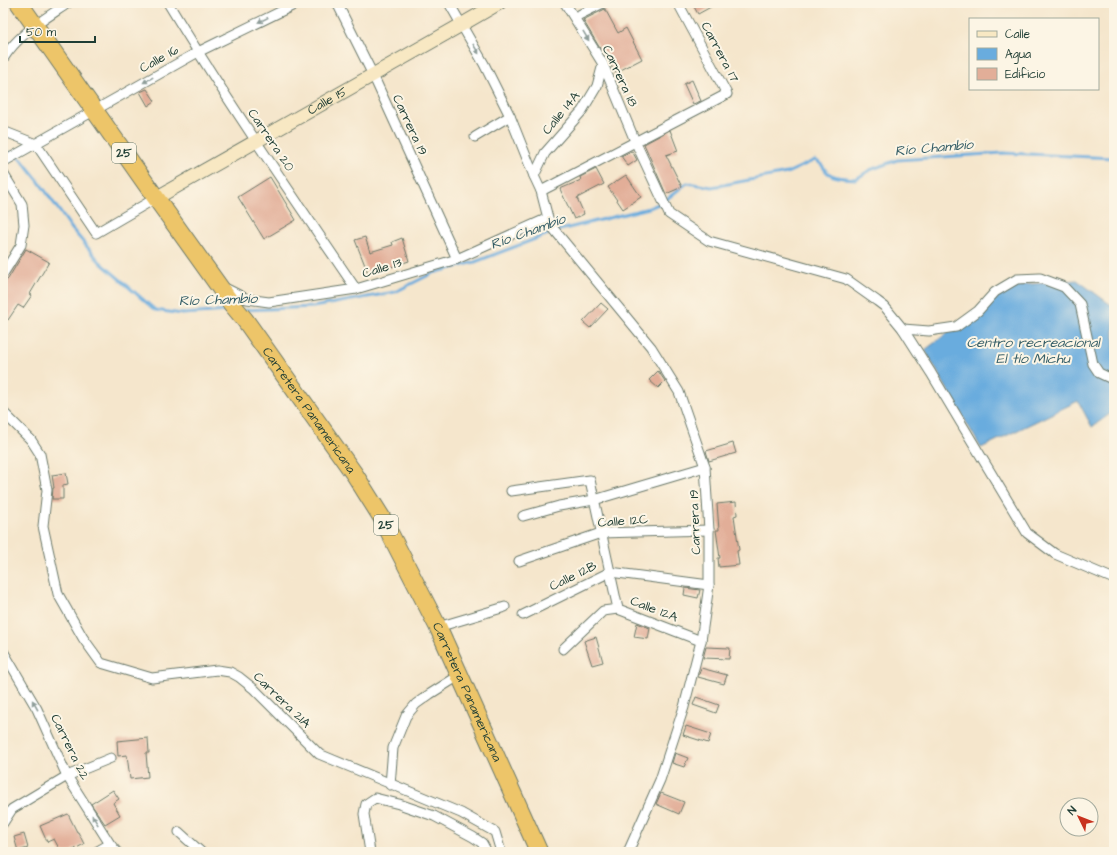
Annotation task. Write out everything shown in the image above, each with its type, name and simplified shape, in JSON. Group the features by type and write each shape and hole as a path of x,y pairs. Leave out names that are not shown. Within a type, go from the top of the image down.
{"highway":[{"name":"Carretera Panamericana","path":"19,3 156,198 355,475 382,518 438,627 539,852"}],"main road":[{"name":"Calle 15","path":"156,198 499,3"}],"street":[{"path":"3,59 20,38 68,3"},
{"name":"Carrera 20","path":"168,3 256,141 356,290"},
{"name":"Calle 16","path":"5,161 198,52 298,3"},
{"name":"Carrera 19","path":"337,3 373,75 457,259"},
{"path":"449,3 484,64 510,116 541,191 550,223"},
{"name":"Carrera 18","path":"565,3 603,64 635,141 669,214 709,241 846,279 885,308 903,329"},
{"path":"575,17 603,3"},
{"name":"Carrera 17","path":"635,141 727,94 678,3"},
{"name":"Calle 14A","path":"534,176 545,153 582,111 597,86 603,64"},
{"path":"474,137 510,116"},
{"path":"3,132 36,144 96,232 156,198"},
{"path":"541,191 635,141"},
{"path":"3,173 22,204 24,225 21,245 3,274"},
{"name":"Carrera 19","path":"550,223 559,236 651,347 679,392 705,467 709,530 709,585 701,641 684,707 660,780 628,852"},
{"name":"Calle 13","path":"218,284 248,299 269,302 356,290 457,259 550,223"},
{"path":"903,329 929,331 956,326 978,311 995,292 1017,279 1040,278 1064,287 1080,304 1092,364 1099,373 1114,380"},
{"path":"903,329 1027,533 1055,554 1114,579"},
{"name":"Carrera 21A","path":"3,412 31,440 40,454 47,490 43,526 58,594 83,638 101,663 152,678 218,670 230,672 254,689 319,754 390,785 461,813 495,832 501,852"},
{"path":"523,516 559,506 594,500 705,467"},
{"path":"511,491 590,480 618,609"},
{"name":"Calle 12C","path":"519,561 602,533 709,530"},
{"name":"Calle 12B","path":"523,615 610,572 709,585"},
{"path":"438,627 505,607"},
{"name":"Calle 12A","path":"563,649 602,610 618,609 701,641"},
{"name":"Carrera 22","path":"3,651 37,709 67,776 110,844 117,852"},
{"path":"390,785 393,748 406,716 416,704 460,675"},
{"path":"3,823 12,809 67,776 111,758"},
{"path":"370,852 364,814 366,804 375,798 399,804 434,816 473,836 482,843 487,852"},
{"path":"179,832 201,852"},
{"path":"96,852 110,844"}],"water":[{"name":"Centro recreacional El tío Michu","path":"1077,280 1114,307 1114,411 1092,427 1078,401 981,448 925,350 1010,286"}],"building":[{"path":"692,3 718,3 698,14"},
{"path":"605,9 618,33 626,28 642,59 615,73 602,49 601,50 583,20"},
{"path":"692,80 701,101 693,104 684,84"},
{"path":"147,89 155,101 148,106 140,92"},
{"path":"670,130 678,151 666,155 682,187 666,194 644,144"},
{"path":"632,151 637,160 628,166 621,156"},
{"path":"596,169 604,184 577,198 584,214 574,219 560,189 581,180 580,177"},
{"path":"626,175 641,197 623,209 608,187"},
{"path":"270,177 296,220 264,239 238,197"},
{"path":"365,237 370,252 393,245 392,242 402,238 409,261 388,268 387,266 368,273 355,240"},
{"path":"26,249 49,262 30,294 32,295 23,308 18,305 8,320 3,317 3,284 8,279"},
{"path":"601,303 608,309 590,328 583,322"},
{"path":"658,371 665,381 658,388 649,380"},
{"path":"733,443 736,453 709,461 706,451"},
{"path":"66,473 68,484 63,485 63,499 52,499 54,488 52,475"},
{"path":"736,502 737,515 734,516 739,550 737,551 739,565 719,567 718,558 720,558 716,530 719,530 717,504"},
{"path":"685,588 700,590 698,598 684,595"},
{"path":"637,623 650,628 648,639 634,637"},
{"path":"596,637 603,662 592,665 584,641"},
{"path":"706,647 730,648 729,659 703,658"},
{"path":"701,668 727,675 724,684 698,677"},
{"path":"696,697 719,705 716,713 693,705"},
{"path":"686,726 711,734 708,743 683,735"},
{"path":"148,738 149,753 146,753 148,777 130,779 127,755 118,756 117,741"},
{"path":"675,753 688,758 684,767 672,763"},
{"path":"113,790 119,799 113,803 120,815 105,824 91,804"},
{"path":"661,793 684,802 679,814 656,804"},
{"path":"68,814 84,844 69,852 61,852 54,839 47,842 40,826"},
{"path":"24,834 28,848 18,851 14,837"}],"waterway":[{"name":"Río Chambío","path":"3,149 12,154"},
{"name":"Río Chambío","path":"245,310 313,307 395,292 433,273 475,262 556,231 649,208 663,202 687,183 712,187 787,173 815,160 820,163 831,175 842,178 856,179 870,170 897,160 1003,153 1114,158"},
{"name":"Río Chambío","path":"17,157 21,159 37,179 72,229 100,262 155,310 182,314 229,311"}]}
